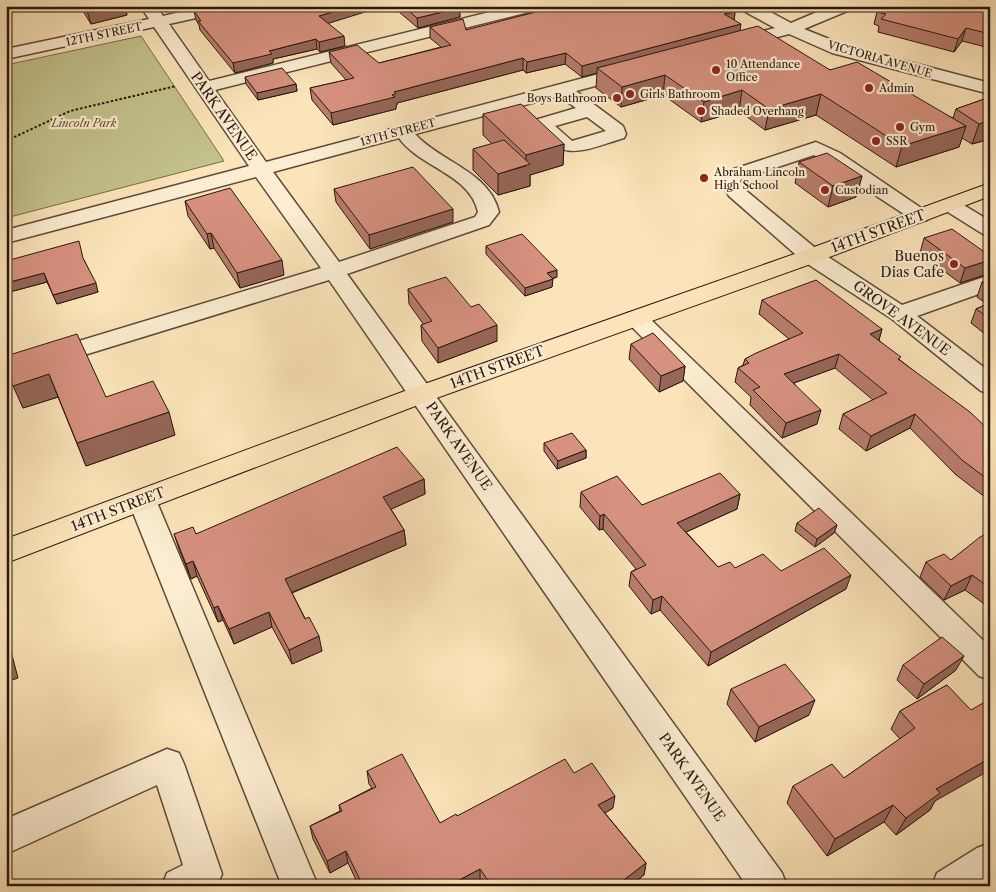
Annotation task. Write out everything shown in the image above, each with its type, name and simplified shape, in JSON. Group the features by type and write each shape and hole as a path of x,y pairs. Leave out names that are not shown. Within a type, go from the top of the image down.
{"main road":[{"name":"14TH STREET","path":"6,551 422,394 811,256 970,197"}],"street":[{"name":"PARK AVENUE","path":"148,6 261,169 769,886"},
{"name":"12TH STREET","path":"6,54 230,6"},
{"path":"204,87 535,6"},
{"name":"VICTORIA AVENUE","path":"746,6 790,29 858,55 990,88"},
{"path":"720,48 790,29 846,6"},
{"name":"13TH STREET","path":"6,237 646,67"},
{"path":"562,89 586,108"},
{"path":"6,371 334,271 482,222 487,218 489,212 477,189 464,177 413,143 403,131"},
{"name":"GROVE AVENUE","path":"920,216 834,157 816,148 735,175 730,181 736,192 811,256 900,314 990,385"},
{"path":"970,197 990,230"},
{"path":"900,314 990,282"},
{"path":"636,318 990,667"},
{"path":"142,500 300,886"},
{"path":"6,837 167,764 204,874 180,886"},
{"path":"950,886 990,860"}],"lane":[{"path":"970,197 990,209"}],"path":[{"path":"6,141 70,111 176,86"}],"green space":[{"name":"Lincoln Park","path":"141,36 224,161 6,218 6,65"}],"building":[{"path":"84,6 110,6 87,11"},
{"path":"214,6 353,6 319,16 344,36 319,42 316,39 269,51 272,54 233,63 198,21 201,21 194,11"},
{"path":"403,6 459,6 460,8 417,18"},
{"path":"559,6 728,6 735,12 724,14 741,24 582,66 566,53 527,62 523,58 394,92 396,94 392,95 395,97 331,113 310,88 354,78 329,52 357,45 379,63 451,45 430,27 463,19 466,30"},
{"path":"882,6 990,6 990,34 966,28 958,39 881,19 886,14 877,12"},
{"path":"758,26 830,70 857,62 966,126 902,146 821,94 769,109 742,90 704,102 665,75 622,87 597,68"},
{"path":"282,68 296,84 257,93 245,77"},
{"path":"990,97 990,120 979,124 956,109"},
{"path":"521,104 564,144 526,155 483,114"},
{"path":"504,140 530,164 498,174 473,149"},
{"path":"827,153 862,176 833,186 799,162"},
{"path":"413,167 453,209 369,235 334,189"},
{"path":"230,188 282,260 237,273 211,233 207,234 185,201"},
{"path":"952,229 990,256 990,260 965,268 924,238"},
{"path":"522,234 557,270 547,273 553,279 525,288 486,246"},
{"path":"79,241 83,258 96,283 53,295 44,273 6,283 6,261"},
{"path":"446,277 471,307 479,304 497,325 438,348 421,325 432,321 408,289"},
{"path":"816,280 882,329 870,334 901,357 898,359 970,412 990,431 990,481 962,460 915,414 871,436 843,414 887,393 839,354 784,374 821,410 786,423 753,390 760,387 738,368 749,363 745,359 803,333 762,300"},
{"path":"990,280 990,288 982,282"},
{"path":"990,303 990,319 976,309"},
{"path":"653,333 685,366 661,376 631,344"},
{"path":"77,334 106,397 153,381 169,412 77,443 49,374 13,386 6,366 6,356"},
{"path":"572,433 586,450 558,461 544,443"},
{"path":"397,447 424,479 383,497 404,530 285,579 305,619 309,617 319,636 289,650 269,612 229,629 218,606 214,608 193,561 186,564 174,534 193,527 196,534"},
{"path":"720,473 740,494 677,523 718,567 730,562 735,568 763,554 781,571 824,548 851,575 711,652 662,596 653,600 631,572 646,565 604,514 600,516 581,492 617,476 642,505"},
{"path":"819,508 837,525 817,539 797,523"},
{"path":"990,532 990,588 972,575 951,586 926,562 944,554 951,560 980,537"},
{"path":"942,637 964,656 924,684 903,665"},
{"path":"785,664 815,700 759,727 731,689"},
{"path":"947,685 971,710 990,699 990,758 936,789 940,793 906,818 893,805 835,839 793,786 832,764 844,778 915,728 900,711"},
{"path":"402,754 440,823 456,814 457,816 565,759 574,773 592,763 615,796 598,805 646,863 616,886 492,886 480,869 448,886 363,886 346,851 327,861 310,826 342,811 339,805 376,787 367,771"}],"place":[{"name":"10 Attendance Office","path":"716,70"},
{"name":"Admin","path":"869,88"},
{"name":"Girls Bathroom","path":"630,94"},
{"name":"Boys Bathroom","path":"617,98"},
{"name":"Shaded Overhang","path":"701,111"},
{"name":"Gym","path":"900,127"},
{"name":"SSR","path":"876,141"},
{"name":"Abraham Lincoln High School","path":"704,178"},
{"name":"Custodian","path":"825,190"},
{"name":"Buenos Dias Cafe","path":"954,264"}]}
